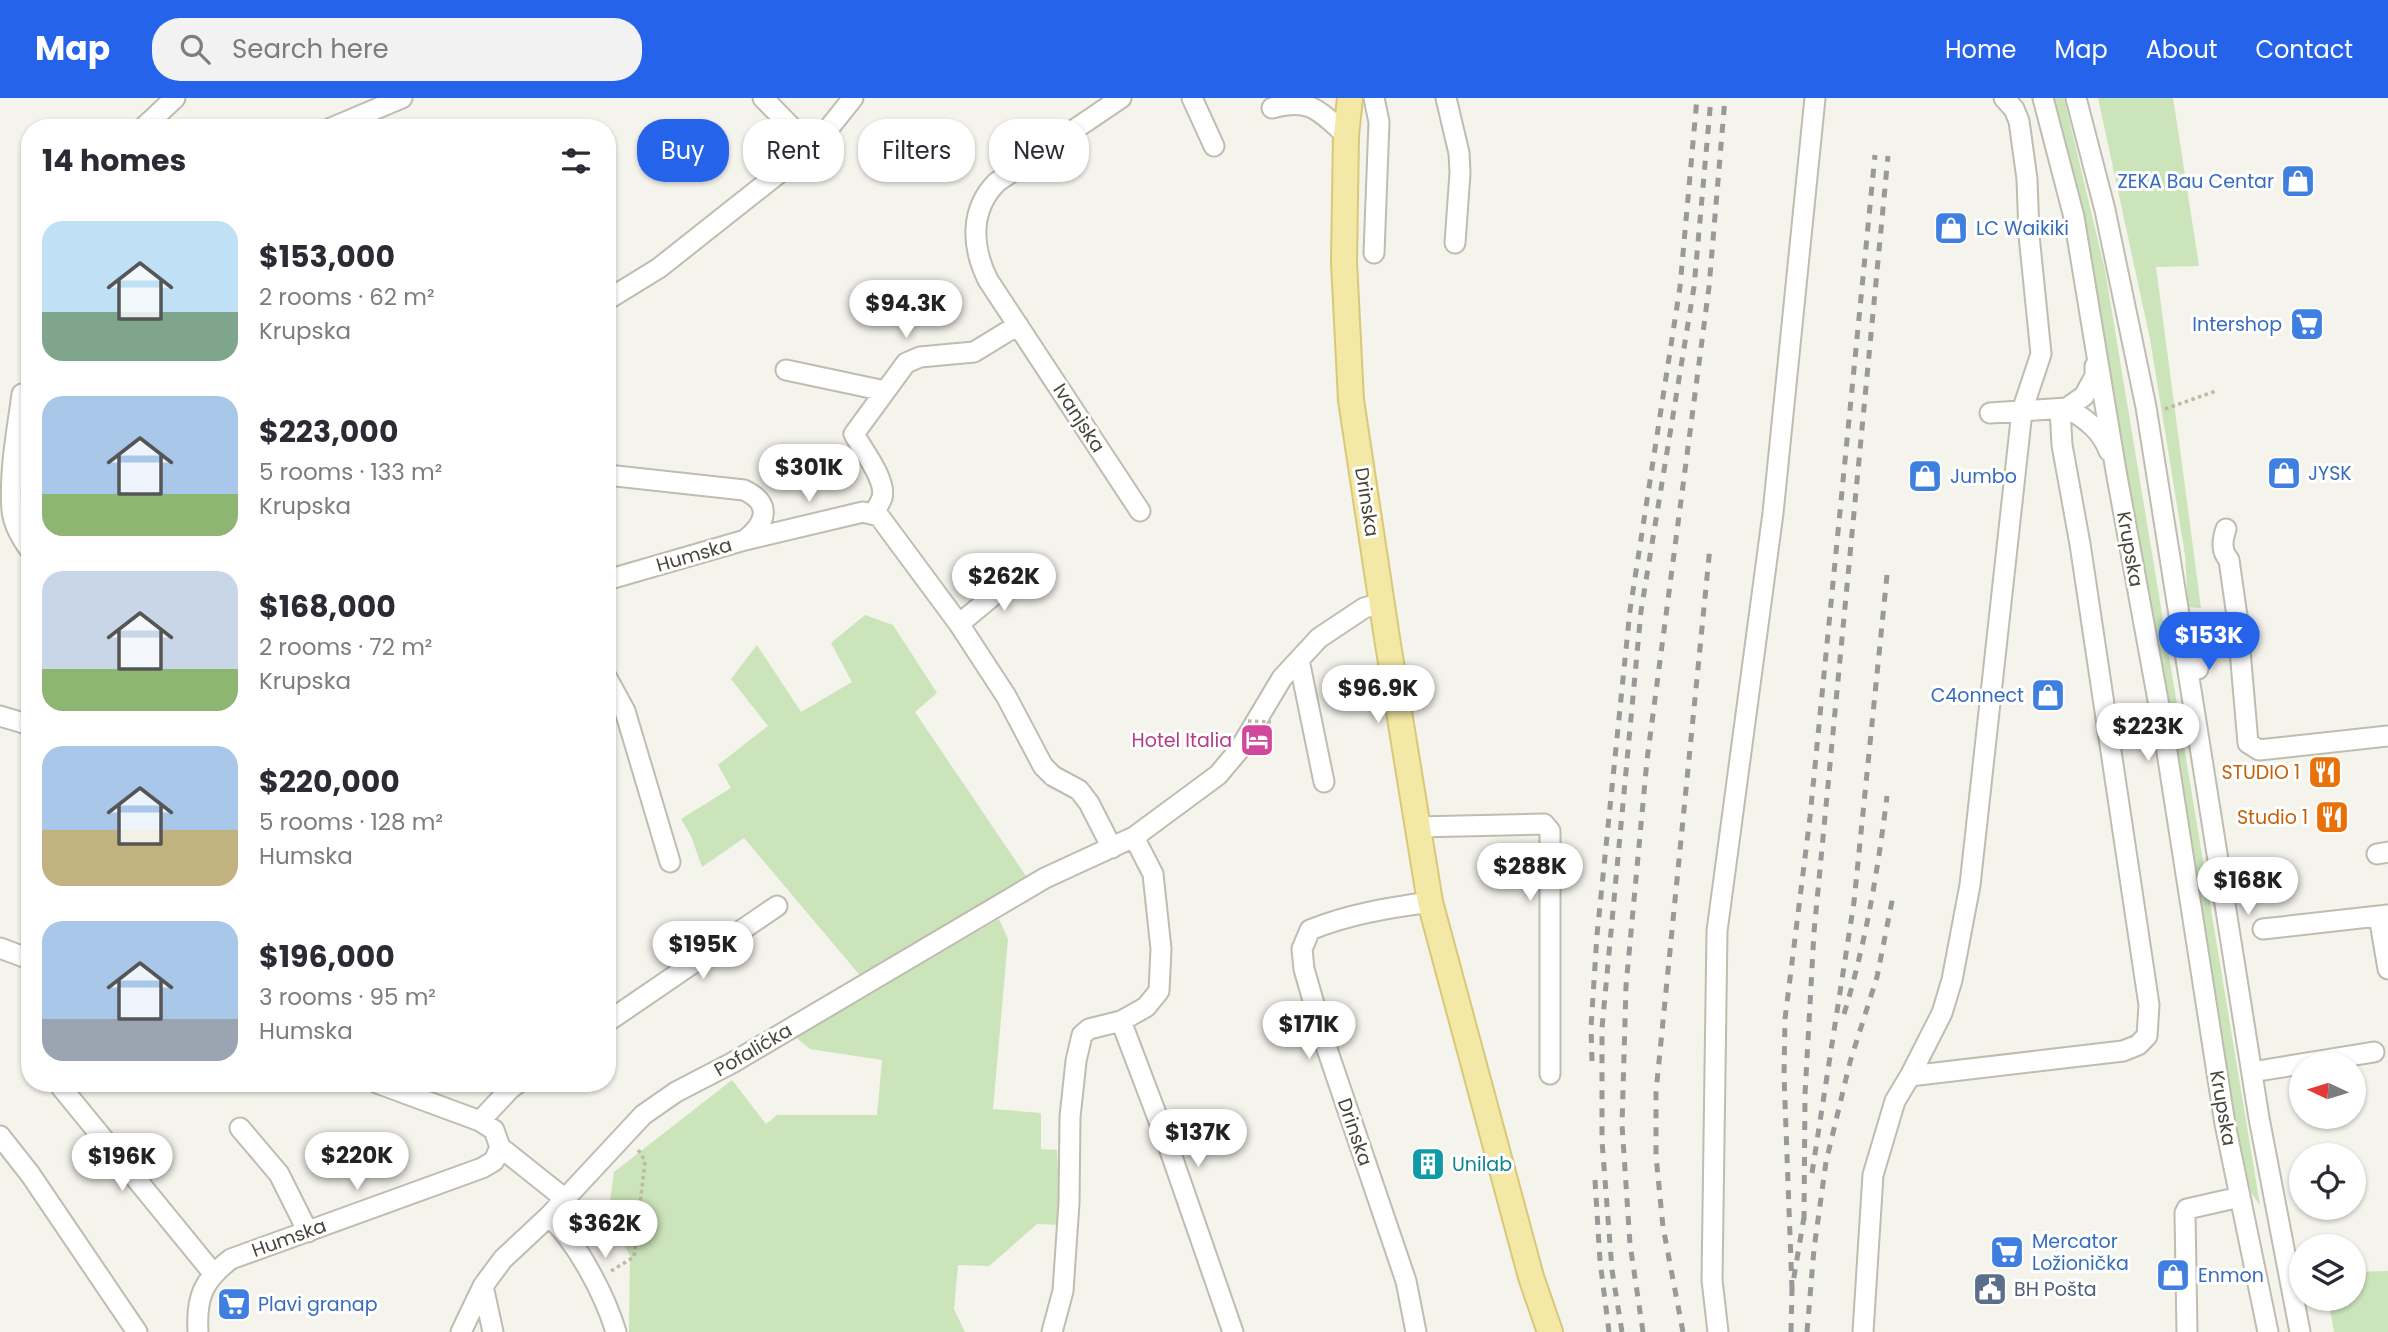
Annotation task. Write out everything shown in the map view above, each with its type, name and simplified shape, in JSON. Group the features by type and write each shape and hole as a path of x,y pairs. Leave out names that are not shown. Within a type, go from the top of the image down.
{"main road":[{"name":"Drinska","path":"1350,98 1346,135 1344,262 1351,400 1417,827 1430,902 1531,1277 1550,1332"}],"street":[{"path":"153,119 175,98"},
{"path":"352,119 402,98"},
{"path":"763,98 784,119"},
{"path":"836,119 853,98"},
{"name":"Ivanjska","path":"1121,98 998,182 982,201 975,226 980,260 988,279 1140,510"},
{"path":"1192,98 1214,146"},
{"path":"1374,98 1378,122 1374,253"},
{"path":"1446,98 1459,153 1455,243"},
{"path":"1718,1332 1712,1280 1717,931 1773,513 1815,98"},
{"path":"1863,1332 1873,1175 1895,1101 1942,1013 1952,980 1970,884 2022,411 2041,354 2019,121 2014,109 2004,98"},
{"name":"Krupska","path":"2043,98 2074,217 2116,471 2164,733 2225,1124 2268,1332"},
{"name":"Krupska","path":"2076,98 2105,210 2146,407 2252,1072 2300,1332"},
{"path":"1272,108 1304,100 1346,135"},
{"path":"616,294 659,268 765,182"},
{"path":"874,514 883,489 880,478 854,434 901,368 913,359 974,352 1018,325"},
{"path":"2063,409 2084,396 2095,376 2094,341"},
{"path":"786,370 885,391"},
{"path":"21,402 14,459 12,512 21,536"},
{"path":"1910,1076 2123,1051 2138,1045 2147,1036 2150,1004 2080,544 2062,445 2063,409"},
{"path":"1990,412 2063,409 2087,420 2104,438 2116,471"},
{"name":"Humska","path":"616,476 744,490 754,495 764,512 762,523 756,532 745,540 616,577"},
{"path":"745,540 863,512 874,514 883,520 959,624 1006,696 1043,766 1053,776 1079,790 1089,803 1112,848"},
{"path":"2228,561 2238,625 2248,743 2252,748 2259,750 2388,736"},
{"path":"959,624 1024,571"},
{"name":"Pofalićka","path":"461,1332 483,1286 503,1259 549,1216 643,1115 676,1092 732,1063 1045,878 1134,837 1218,775 1239,750 1282,678 1319,638 1364,608 1382,603"},
{"path":"2181,621 2207,628 2238,625"},
{"path":"2196,715 2201,688 2197,648 2207,628"},
{"path":"1298,660 1324,782"},
{"path":"616,694 625,711 670,862"},
{"path":"0,716 21,723"},
{"path":"1417,827 1544,824 1550,831 1549,1074"},
{"path":"1052,1332 1062,1291 1065,1262 1070,1117 1076,1061 1082,1035 1089,1029 1121,1021 1146,1007 1159,991 1161,949 1153,874 1134,837"},
{"name":"Drinska","path":"1416,1332 1406,1281 1326,1049 1304,970 1302,949 1310,930 1336,920 1369,911 1430,902"},
{"path":"616,1016 777,906"},
{"path":"2263,929 2384,916 2388,969"},
{"path":"0,948 21,956"},
{"path":"1121,1021 1168,1145 1233,1332"},
{"path":"2252,1072 2374,1052"},
{"path":"65,1092 213,1273 202,1292 197,1308 198,1332"},
{"path":"401,1092 480,1121 494,1130 500,1147 564,1198"},
{"path":"480,1121 506,1092"},
{"path":"240,1128 279,1174 308,1232"},
{"path":"0,1136 30,1174 136,1332"},
{"name":"Humska","path":"213,1273 231,1259 482,1168 494,1161 500,1147"},
{"path":"2187,1332 2185,1213 2187,1209 2240,1197"},
{"path":"549,1216 561,1227 595,1282 609,1308 616,1332"},
{"path":"483,1286 493,1332"}],"path":[{"path":"2175,406 2216,391"},
{"path":"1248,721 1271,722"},
{"path":"595,1282 634,1257 645,1161 627,1132"}],"green space":[{"path":"2051,98 2064,98 2105,270 2260,1205 2251,1193 2225,1075 2092,265"},
{"path":"2098,98 2173,98 2199,266 2156,267 2201,608 2188,607 2185,555 2150,339"},
{"path":"865,615 893,625 937,693 915,712 1030,882 863,979 744,838 702,867 691,836 681,819 731,788 718,765 768,726 731,679 757,645 801,712 852,682 831,643"},
{"path":"999,919 1008,939 993,1109 1041,1113 1041,1149 1057,1150 1061,1225 1037,1224 989,1266 958,1265 954,1309 965,1332 629,1332 630,1256 608,1216 614,1172 732,1080 766,1124 777,1115 877,1115 882,1060 810,1049 793,1035"},
{"path":"2388,1271 2388,1332 2334,1332 2330,1311 2366,1311 2366,1272"}],"railway":[{"path":"1592,1061 1591,1027 1597,935 1630,610 1680,287 1697,98"},
{"path":"1622,1332 1612,1270 1602,1141 1602,1028 1641,611 1694,287 1711,98"},
{"path":"1643,1332 1630,1244 1622,1125 1626,986 1647,760 1709,287 1725,98"},
{"path":"1792,1289 1784,1075 1785,1019 1810,817 1875,155"},
{"path":"1804,1220 1805,1094 1814,932 1888,156"},
{"path":"1683,1332 1663,1227 1656,1156 1656,1092 1710,547"},
{"path":"1812,1173 1854,902 1887,575"},
{"path":"1844,1014 1870,906 1887,796"},
{"path":"1807,1332 1814,1249 1826,1162 1850,1062 1877,977 1893,896"},
{"path":"1595,1180 1600,1261 1609,1332"},
{"path":"1791,1332 1792,1289 1805,1211"}],"place":[{"name":"ZEKA Bau Centar","path":"2298,181"},
{"name":"LC Waikiki","path":"1951,228"},
{"name":"Intershop","path":"2307,324"},
{"name":"JYSK","path":"2284,473"},
{"name":"Jumbo","path":"1925,476"},
{"name":"C4onnect","path":"2048,695"},
{"name":"Hotel Italia","path":"1257,740"},
{"name":"STUDIO 1","path":"2325,772"},
{"name":"Studio 1","path":"2332,817"},
{"name":"Unilab","path":"1428,1164"},
{"name":"Mercator Ložionička","path":"2007,1252"},
{"name":"Enmon","path":"2173,1275"},
{"name":"BH Pošta","path":"1990,1289"},
{"name":"Plavi granap","path":"234,1304"}]}
